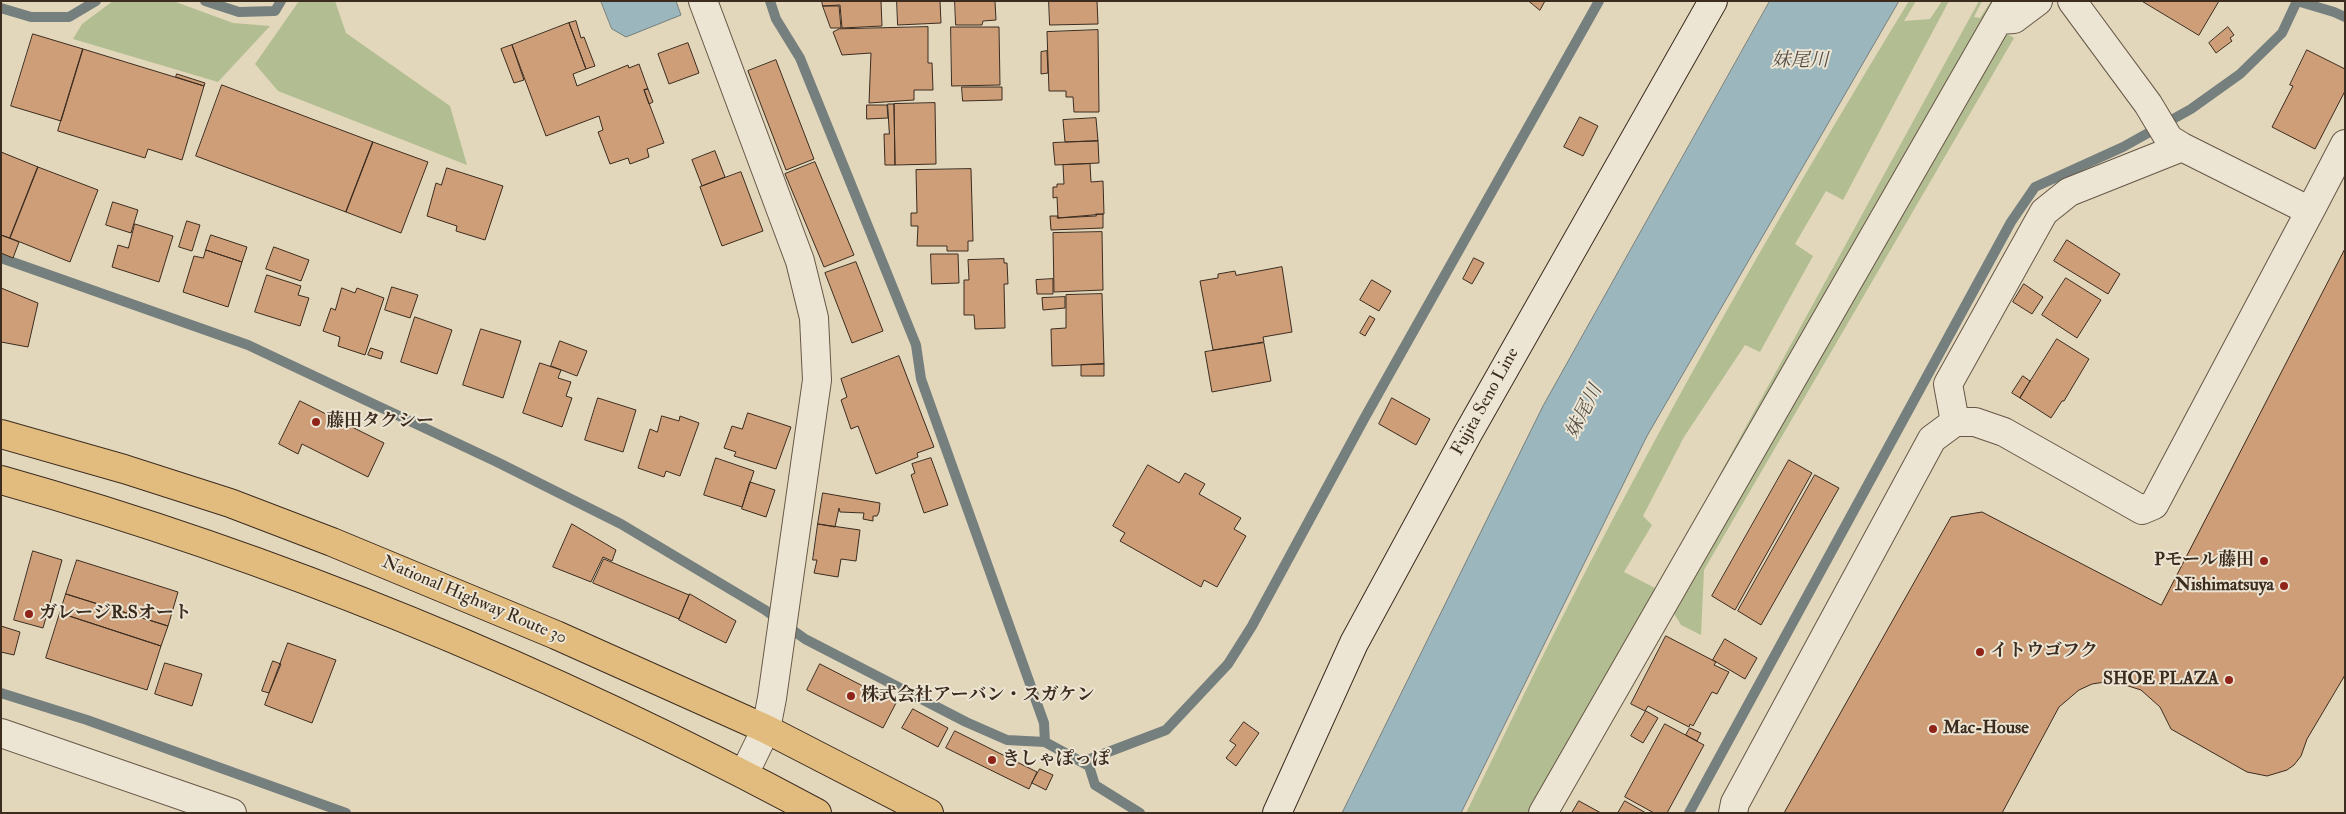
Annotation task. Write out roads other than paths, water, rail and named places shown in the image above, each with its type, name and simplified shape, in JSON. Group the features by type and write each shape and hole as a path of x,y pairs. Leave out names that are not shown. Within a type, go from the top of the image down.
{"highway":[{"name":"National Highway Route 30","path":"1,434 230,503 332,542 556,635 766,729 929,813"},
{"path":"1,480 110,511 316,582 533,672 744,774 817,813"}],"street":[{"path":"703,1 800,261 814,318 817,380 780,640 766,729 744,774"},
{"name":"Fujita Seno Line","path":"1277,813 1354,643 1467,435 1713,1"},
{"path":"1543,813 2004,10 2014,19 2038,1"},
{"path":"2072,1 2176,143 2310,211"},
{"path":"1955,422 1948,384 2044,212 2069,192 2176,143"},
{"path":"1734,813 1735,803 1932,439 1955,422 1976,422 2004,432 2142,510 2154,505 2345,144"},
{"path":"1,733 232,813"}],"water":[{"path":"601,1 676,1 681,15 626,37 612,29"},
{"name":"妹尾川","path":"1770,1 1899,1 1647,436 1461,813 1342,813 1543,406"}],"waterway":[{"path":"1,8 31,17 69,17 96,1"},
{"path":"205,1 239,12 275,11 281,1"},
{"path":"770,1 776,19 800,58 916,345 921,379 1044,723 1045,742"},
{"path":"1082,762 1166,730 1228,664 1252,626 1364,419 1599,1"},
{"path":"2297,1 2345,17"},
{"path":"1689,813 2011,222 2035,187 2123,147 2191,109 2240,74 2282,33 2297,1"},
{"path":"1,258 248,345 497,462 621,524 765,610 805,639 966,722 1007,740 1045,742 1089,766 1095,785 1140,813"},
{"path":"1,693 87,720 346,813"}],"place":[{"name":"藤田タクシー","path":"316,422"},
{"name":"Pモール藤田","path":"2264,561"},
{"name":"Nishimatsuya","path":"2284,586"},
{"name":"ガレージR.Sオート","path":"29,614"},
{"name":"イトウゴフク","path":"1980,652"},
{"name":"SHOE PLAZA","path":"2229,680"},
{"name":"株式会社アーバン・スガケン","path":"851,696"},
{"name":"Mac-House","path":"1933,729"},
{"name":"きしゃぽっぽ","path":"992,760"}]}
